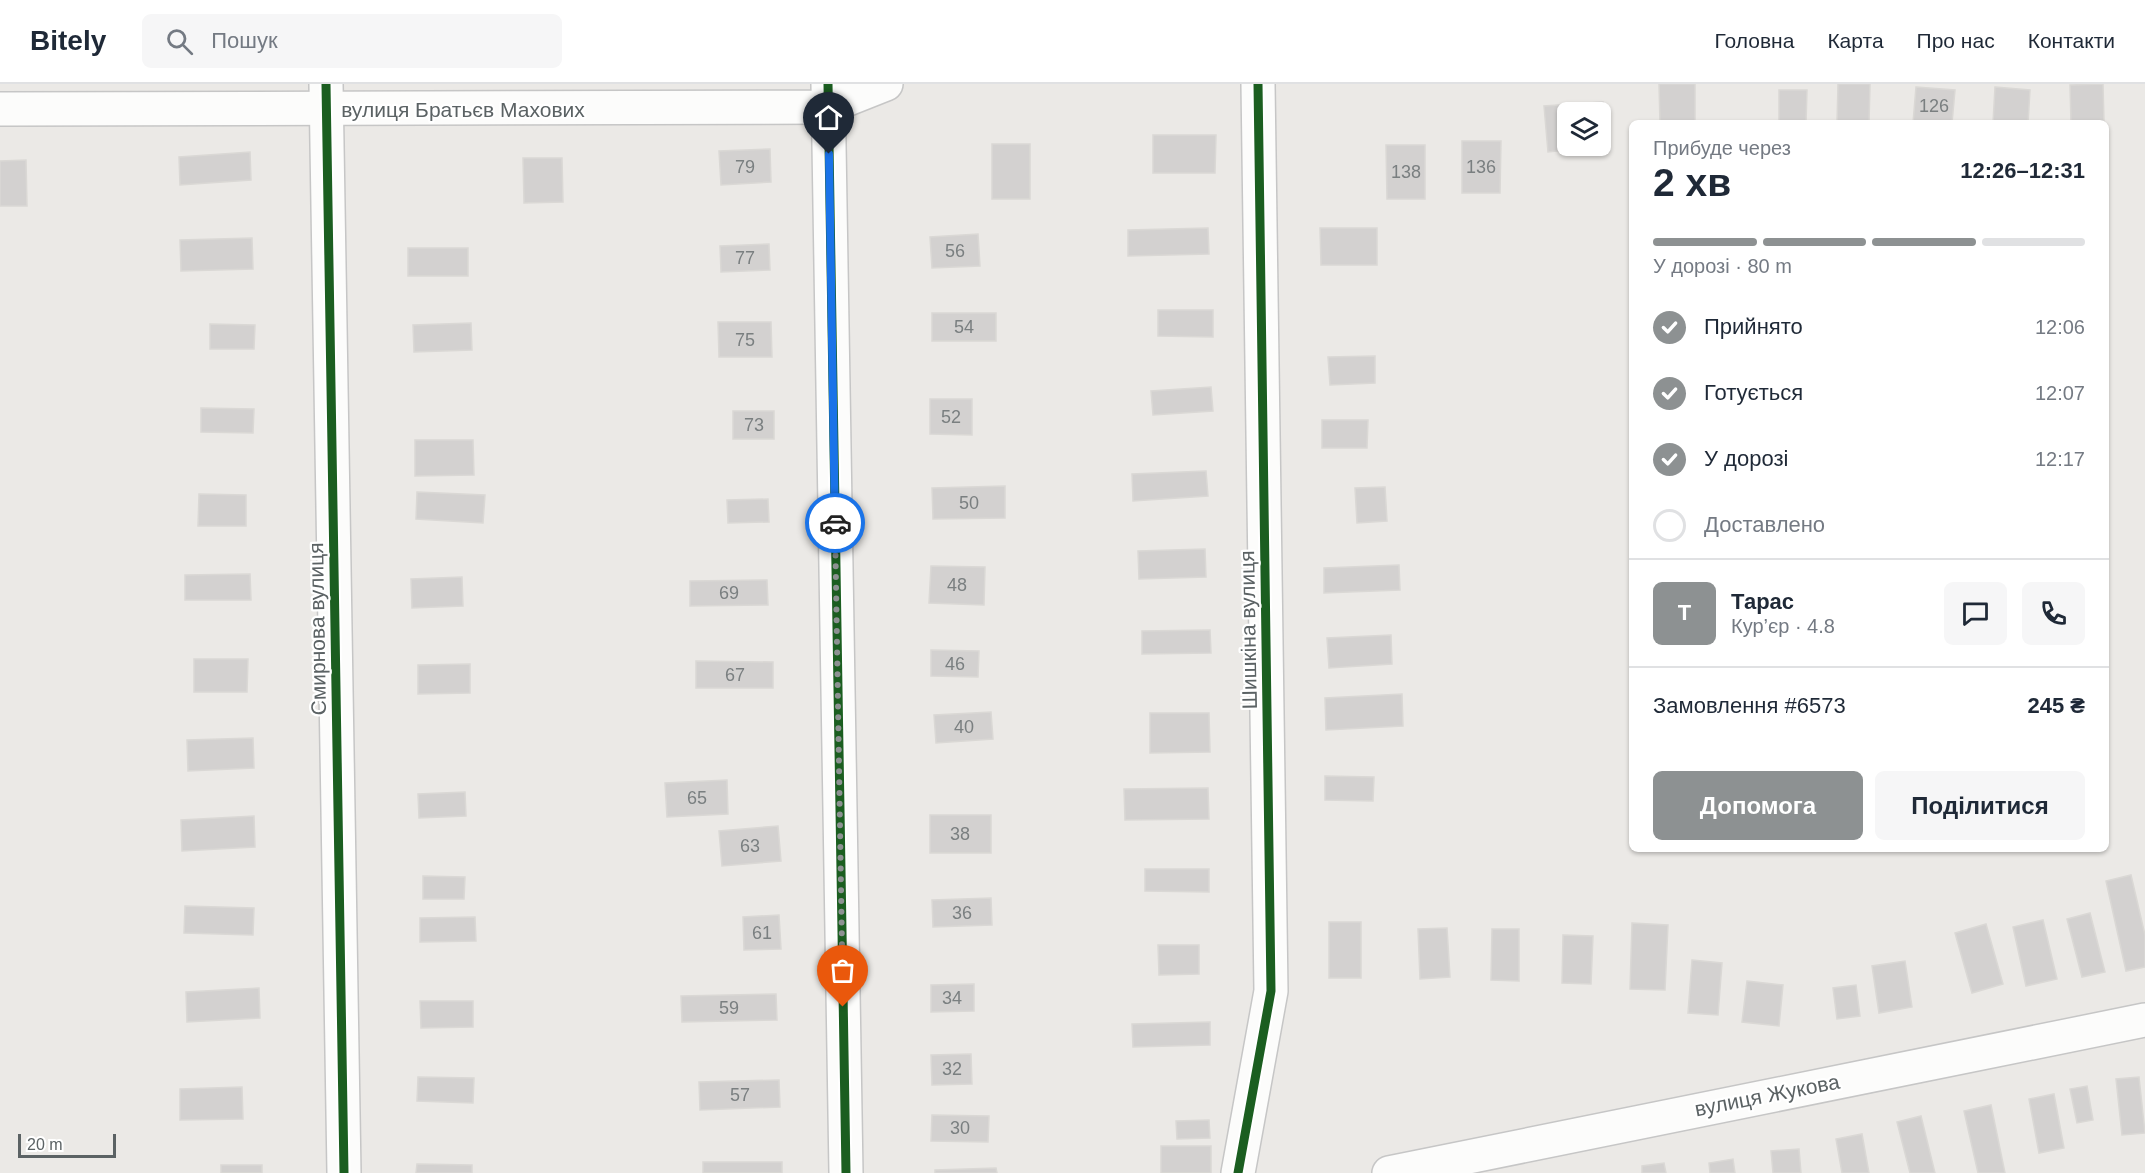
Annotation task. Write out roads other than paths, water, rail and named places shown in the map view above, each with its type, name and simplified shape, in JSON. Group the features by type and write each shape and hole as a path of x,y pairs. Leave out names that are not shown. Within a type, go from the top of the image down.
{"street":[{"name":"вулиця Братьєв Махових","path":"0,109 326,97 828,96 886,84"},
{"name":"Шишкіна вулиця","path":"1238,1173 1270,991 1258,84"},
{"path":"828,96 846,1173"},
{"name":"Смирнова вулиця","path":"326,97 344,1173"},
{"name":"вулиця Жукова","path":"1389,1173 2145,1020"}]}
